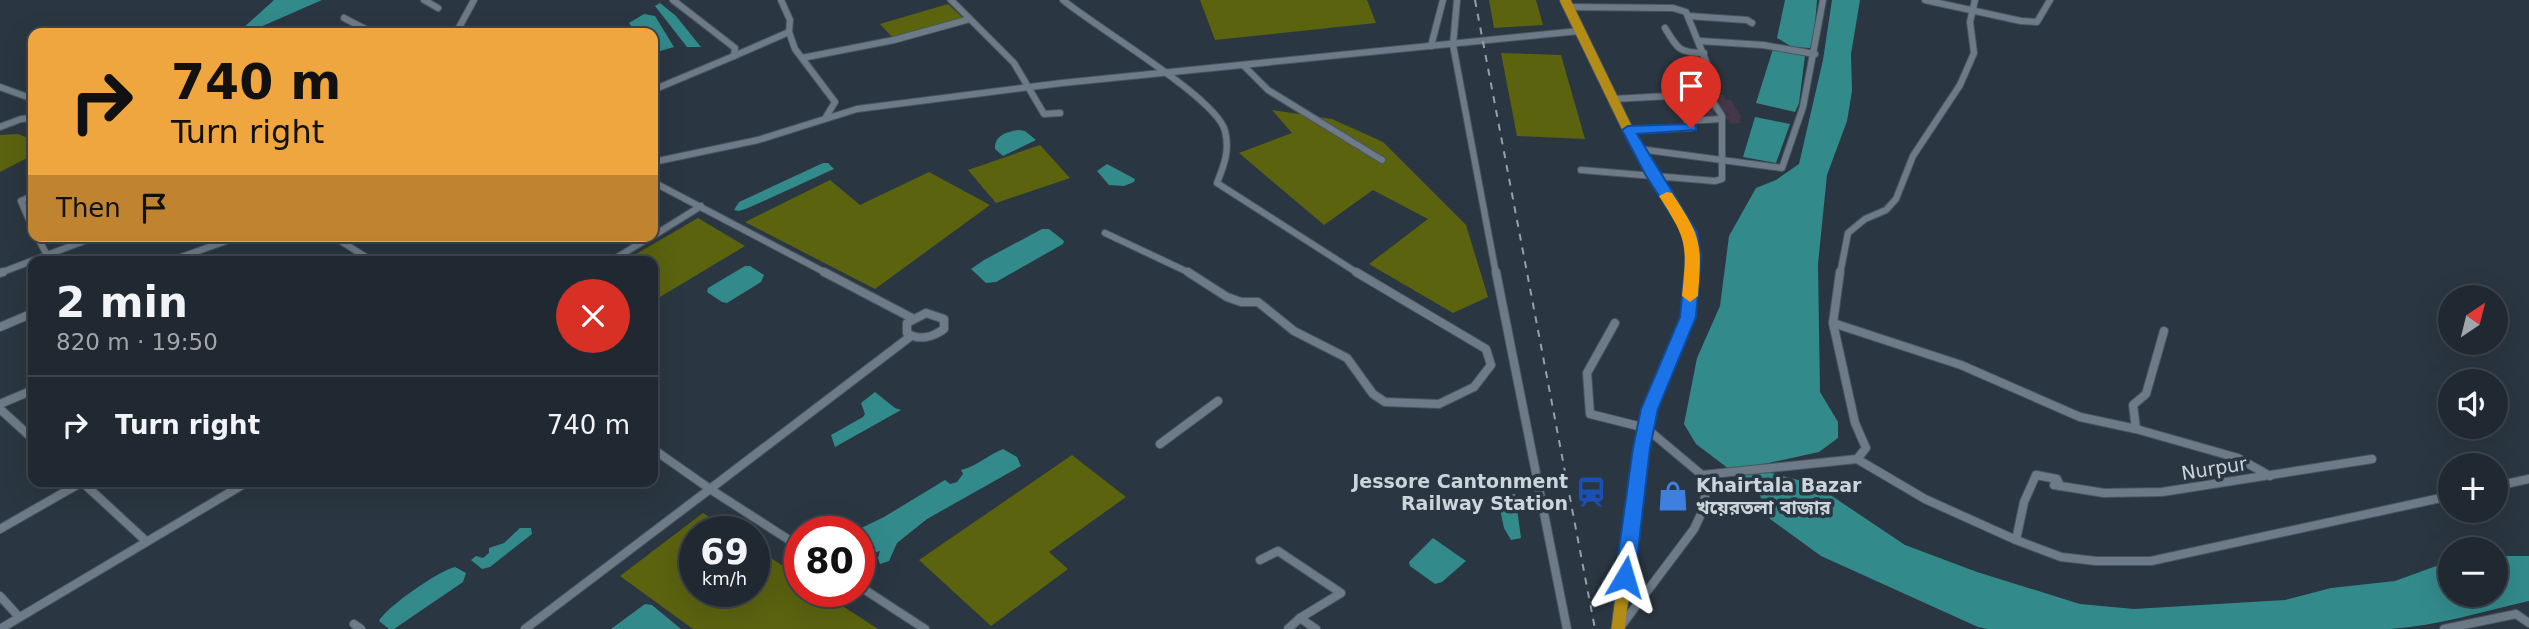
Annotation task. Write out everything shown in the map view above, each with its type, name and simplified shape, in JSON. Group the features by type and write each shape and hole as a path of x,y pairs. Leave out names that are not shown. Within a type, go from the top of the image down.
{"highway":[{"path":"1567,4 1628,130 1653,176 1689,232 1694,255 1688,317 1650,409 1646,428 1618,629"}],"street":[{"path":"424,0 438,8"},
{"path":"459,28 474,0"},
{"path":"673,0 735,48 734,55"},
{"path":"781,0 790,20 789,33 802,58 835,102 825,118"},
{"path":"951,0 1014,63 1044,114 1060,113"},
{"path":"1063,0 1192,90 1225,128 1228,154 1217,183 1367,279 1486,349 1491,365 1474,387 1439,404 1385,402 1373,394 1348,358 1294,331 1258,302 1241,302 1227,297 1201,278 1105,233"},
{"path":"1431,46 1443,0"},
{"path":"1457,0 1453,45 1510,348 1567,629"},
{"path":"1616,0 1621,7"},
{"path":"1639,149 1782,169 1806,100 1823,0"},
{"path":"1925,0 2021,21 2037,22 2050,0"},
{"path":"1615,323 1587,373 1590,414 1646,428 1702,475 1857,458 1864,453 1866,448 1855,423 1833,323 1848,233 1866,219 1886,210 1896,200 1913,156 1960,85 1974,52 1970,22 1975,0"},
{"path":"1567,4 1673,8 1686,12 1716,86 1708,94 1613,99"},
{"path":"1688,16 1746,20 1752,23"},
{"path":"344,18 363,28"},
{"path":"802,58 894,40 970,19"},
{"path":"1665,27 1678,50 1704,53"},
{"path":"658,161 758,140 858,109 1164,72 1579,31"},
{"path":"658,88 789,33"},
{"path":"1700,41 1763,45 1815,54"},
{"path":"1243,65 1268,90 1382,160"},
{"path":"1628,130 1691,128 1666,81"},
{"path":"0,87 28,97"},
{"path":"1581,170 1715,181 1722,179 1722,116 1708,94"},
{"path":"0,127 28,118"},
{"path":"1688,121 1720,119"},
{"path":"525,629 911,337 933,337 944,329 945,324 940,316 933,313 912,318 658,184"},
{"path":"28,198 21,201 28,217"},
{"path":"658,232 701,206"},
{"path":"52,256 84,242"},
{"path":"184,256 223,242"},
{"path":"342,242 364,256"},
{"path":"619,256 642,242"},
{"path":"0,273 28,264"},
{"path":"0,327 28,315"},
{"path":"911,337 905,328 912,318"},
{"path":"1833,323 1961,365 2080,417 2136,429 2238,458 2270,476"},
{"path":"2136,429 2133,405 2146,394 2164,331"},
{"path":"28,393 0,407 28,434"},
{"path":"1160,444 1218,401"},
{"path":"658,453 784,537"},
{"path":"1857,458 1925,499 2016,540 2061,557 2096,561 2151,561 2438,499"},
{"name":"Nurpur","path":"2016,540 2024,502 2036,475 2057,479 2057,486 2104,492 2162,492 2372,459"},
{"path":"1618,629 1694,529 1705,501 1702,475"},
{"path":"2508,483 2529,479"},
{"path":"0,529 73,487"},
{"path":"87,487 146,541"},
{"path":"0,629 239,487"},
{"path":"1260,560 1278,551 1341,593 1300,618 1288,629"},
{"path":"0,596 19,617"},
{"path":"875,596 925,629"},
{"path":"2444,629 2516,614 2529,622"},
{"path":"1300,618 1317,629"}],"shaded area":[{"path":"274,0 322,0 258,28 243,28"},
{"path":"1785,0 1817,0 1814,36 1810,48 1792,47 1777,38"},
{"path":"1832,0 1860,0 1851,54 1852,91 1847,121 1827,175 1818,264 1820,392 1838,422 1838,438 1819,452 1764,464 1764,471 1806,482 1826,492 1905,545 1977,572 2080,604 2134,609 2285,600 2331,588 2395,581 2438,565 2438,607 2503,607 2443,621 2390,629 1988,629 1978,627 1821,556 1770,519 1758,491 1696,444 1684,424 1697,358 1720,306 1729,236 1756,188 1776,180 1799,164 1823,60"},
{"path":"660,3 676,16 701,47 687,47 655,6"},
{"path":"644,14 655,16 674,47 658,52 658,28 632,28 629,23"},
{"path":"1773,49 1805,56 1799,103 1795,112 1756,103"},
{"path":"1712,95 1723,95 1726,100 1731,100 1742,118 1739,119 1741,123 1730,124 1725,116 1730,115 1722,110 1713,112 1714,115 1687,117 1677,98 1692,98 1697,105 1713,106"},
{"path":"1755,117 1790,124 1776,163 1743,157"},
{"path":"1025,131 1036,140 1003,156 995,149 996,141 1005,133"},
{"path":"828,163 834,169 748,208 734,210 739,202"},
{"path":"1107,164 1135,179 1134,182 1124,186 1109,185 1097,171"},
{"path":"1042,229 1049,229 1064,241 1063,244 996,282 986,283 971,269 984,260"},
{"path":"745,266 750,266 764,275 761,282 727,303 707,292 708,288"},
{"path":"875,392 901,410 835,447 831,435 863,417 865,414 861,403"},
{"path":"1003,449 1017,457 1021,466 927,519 897,543 889,561 880,564 880,551 875,552 875,521 945,480 950,484 957,482 963,474 961,470"},
{"path":"1515,494 1521,538 1511,540 1504,528 1497,496"},
{"path":"520,528 531,528 532,534 490,567 482,569 471,560 476,556 483,558 489,553 489,548 504,543"},
{"path":"1433,538 1466,561 1442,582 1435,584 1410,566 1409,562"},
{"path":"2508,556 2529,556 2529,601 2508,606"},
{"path":"455,567 466,573 463,582 394,629 389,629 379,621 414,590"},
{"path":"645,604 652,605 681,629 611,629"}],"green space":[{"path":"1200,0 1367,0 1376,23 1215,40"},
{"path":"1489,0 1536,0 1543,25 1494,28"},
{"path":"948,4 963,18 894,39 880,24"},
{"path":"1501,53 1561,55 1585,139 1517,136"},
{"path":"1272,110 1332,119 1383,142 1466,225 1488,297 1453,313 1369,264 1428,219 1373,190 1324,225 1239,153 1292,133"},
{"path":"18,134 28,138 28,158 0,172 0,135"},
{"path":"1040,145 1070,178 996,203 968,170"},
{"path":"929,172 990,205 875,289 745,222 830,180 860,205"},
{"path":"698,218 745,246 658,298 658,256 633,256"},
{"path":"1072,455 1126,497 1049,552 1068,569 991,626 919,560"},
{"path":"679,531 679,607 770,607 770,557 784,567 784,607 844,607 878,629 693,629 620,576"}],"railway":[{"path":"1475,0 1595,629"}],"slow traffic":[{"path":"1667,196 1689,232 1694,255 1690,296"}],"place":[{"name":"Jessore Cantonment Railway Station","path":"1591,492"},
{"name":"Khairtala Bazar খয়েরতলা বাজার","path":"1673,496"}],"route":[{"path":"1625,577 1642,448 1650,409 1688,317 1694,255 1689,232 1628,130 1691,128"}]}
